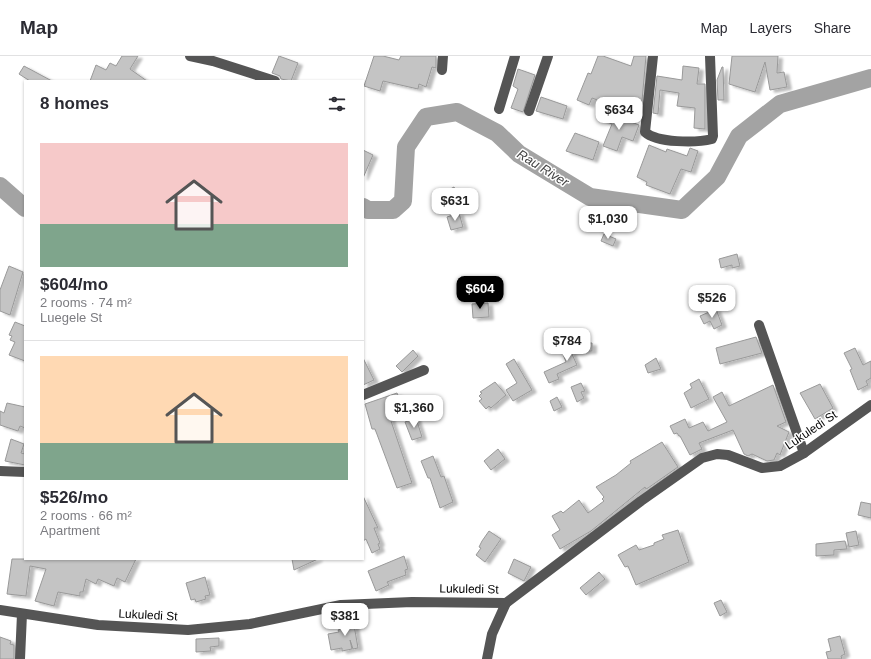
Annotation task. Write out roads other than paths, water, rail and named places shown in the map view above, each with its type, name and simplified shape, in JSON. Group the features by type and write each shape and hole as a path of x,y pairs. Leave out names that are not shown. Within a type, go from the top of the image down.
{"street":[{"path":"190,56 213,60 272,80"},
{"path":"442,70 443,56"},
{"path":"499,109 515,56"},
{"path":"528,111 548,56"},
{"path":"654,56 645,132 657,138 687,142 704,141 712,139 713,136 710,56"},
{"path":"759,325 804,453"},
{"path":"364,395 424,370"},
{"name":"Lukuledi St","path":"0,610 98,625 188,630 250,624 341,605 412,602 506,603 641,501 702,458 717,454 728,455 762,468 780,466 804,453 871,405"},
{"path":"0,471 24,472"},
{"path":"487,659 492,634 506,603"},
{"path":"20,659 22,614"}],"waterway":[{"name":"Rau River","path":"364,208 368,210 393,210 403,201 406,147 426,117 457,112 497,133 519,154 590,197 682,210 717,177 739,136 780,104 871,78"},
{"name":"Rau River","path":"0,186 24,207"}]}
